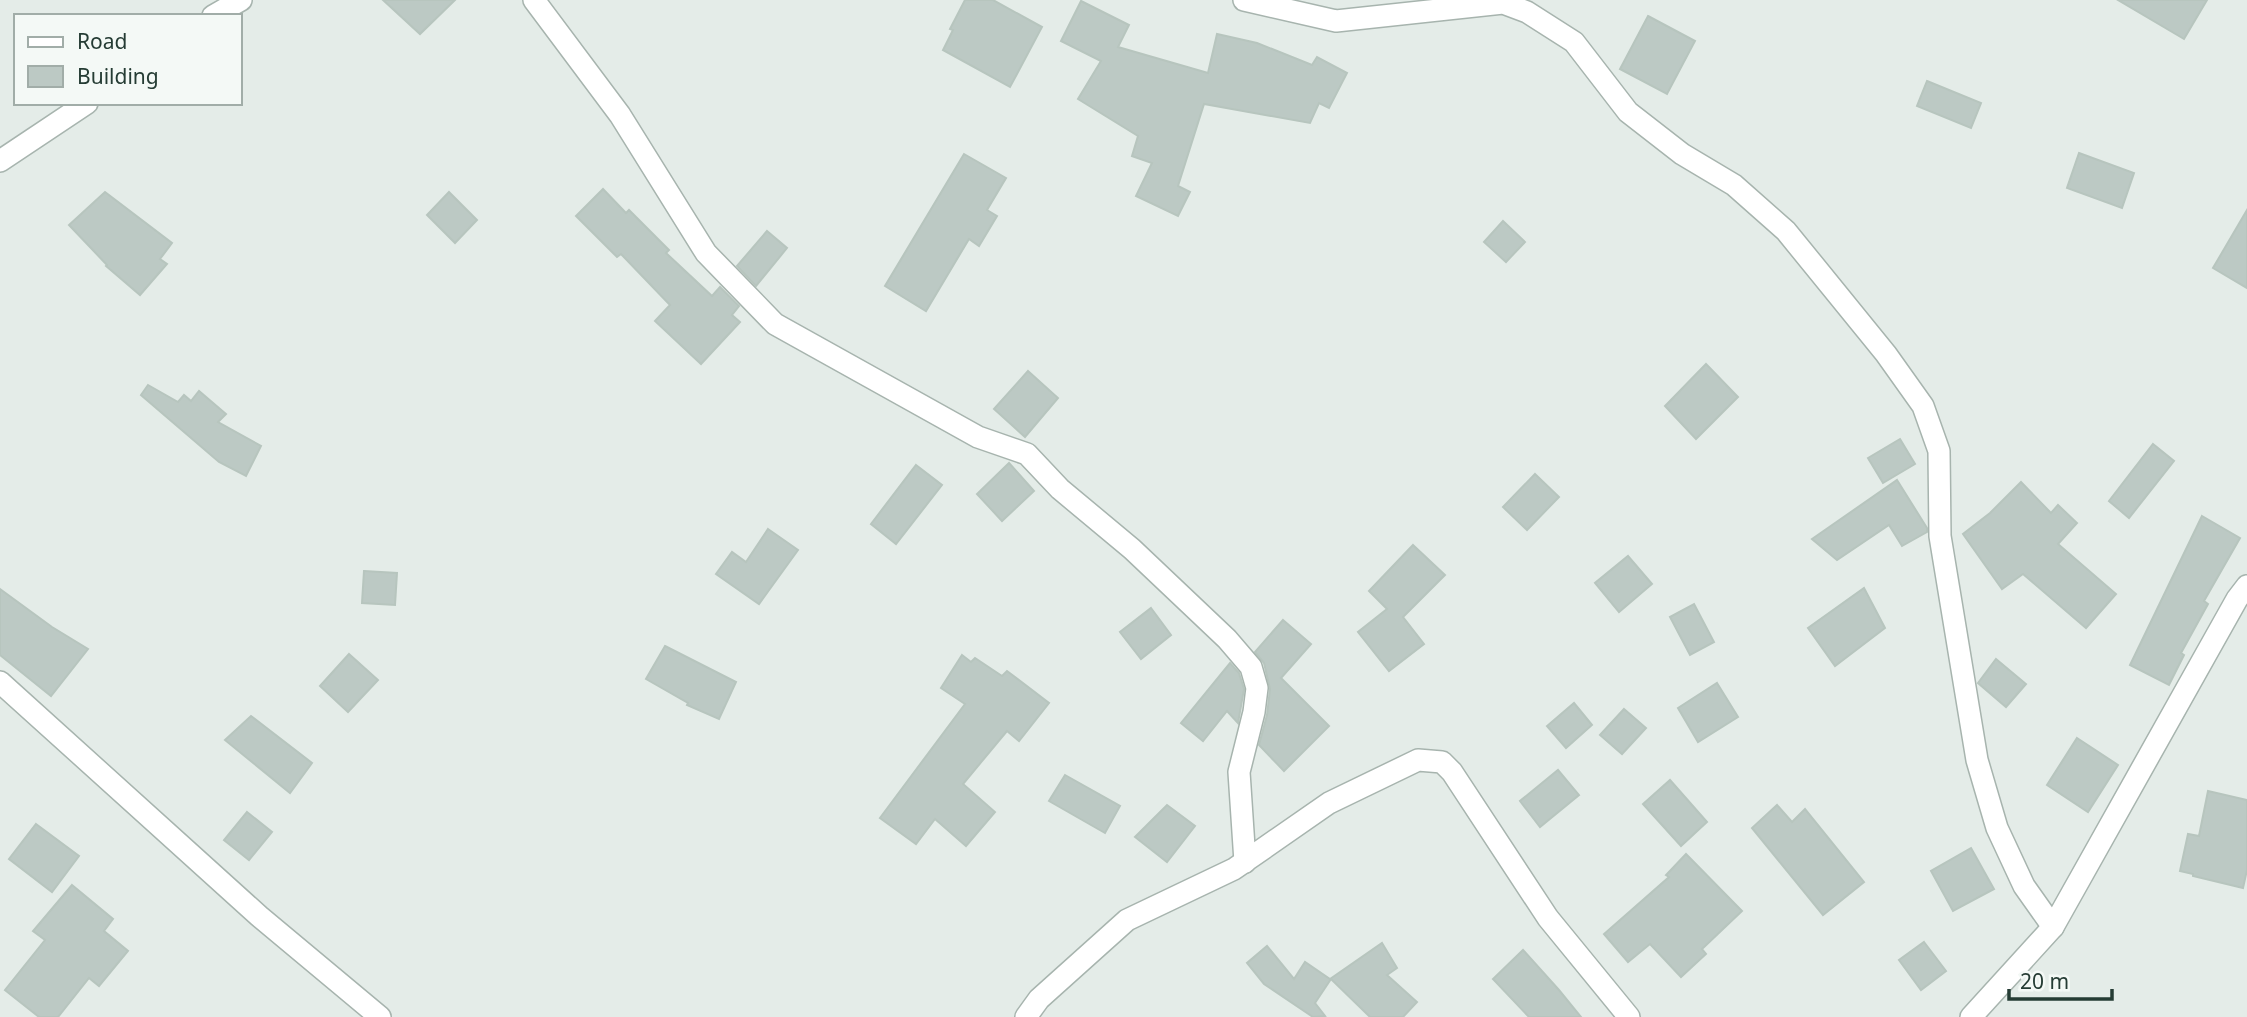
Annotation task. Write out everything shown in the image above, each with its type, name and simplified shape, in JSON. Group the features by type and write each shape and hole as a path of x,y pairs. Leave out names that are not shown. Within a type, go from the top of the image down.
{"street":[{"path":"216,14 241,0"},
{"path":"534,0 620,116 706,253 775,324 978,437 1027,454 1060,489 1151,567 1227,639 1251,667 1257,688 1239,772 1245,862"},
{"path":"1244,0 1336,21 1503,3 1527,12 1574,42 1628,112 1682,154 1734,185 1786,231 1886,354 1923,406 1939,451 1940,536 1977,760 1997,828 2024,886 2053,927"},
{"path":"0,161 84,105"},
{"path":"1971,1017 2053,927 2237,599 2247,586"},
{"path":"0,682 259,916 380,1017"},
{"path":"1026,1017 1039,999 1126,920 1245,862 1329,803 1418,760 1443,762 1452,772 1548,918 1629,1017"}],"building":[{"path":"383,0 455,0 420,34"},
{"path":"965,0 993,0 1042,27 1010,87 943,50"},
{"path":"2118,0 2207,0 2184,39"},
{"path":"1081,1 1129,25 1118,47 1208,73 1217,34 1257,43 1312,65 1317,57 1347,73 1329,108 1319,103 1310,123 1204,104 1178,186 1190,192 1178,216 1136,196 1152,163 1132,156 1138,136 1078,99 1101,61 1061,41"},
{"path":"1648,16 1695,41 1667,94 1620,69"},
{"path":"1927,81 1981,103 1971,128 1917,106"},
{"path":"2079,153 2134,173 2122,208 2067,188"},
{"path":"964,154 1006,178 987,210 997,216 979,246 969,239 926,311 885,286"},
{"path":"603,189 626,213 629,210 669,250 666,253 712,296 720,287 739,306 732,315 740,322 701,364 655,321 670,305 621,254 617,257 576,216"},
{"path":"105,192 172,243 160,259 167,264 140,295 106,266 69,225"},
{"path":"449,192 477,220 455,243 427,215"},
{"path":"2247,210 2247,288 2213,268"},
{"path":"1503,221 1525,242 1506,262 1484,242"},
{"path":"767,231 787,248 756,286 737,266"},
{"path":"1706,364 1738,397 1696,439 1665,406"},
{"path":"1028,371 1058,398 1025,437 994,409"},
{"path":"148,385 178,402 184,395 191,401 199,391 226,414 218,422 261,446 246,476 219,462 141,395"},
{"path":"1900,439 1915,464 1883,483 1868,458"},
{"path":"2153,444 2174,461 2129,518 2109,501"},
{"path":"1009,463 1034,491 1002,521 977,494"},
{"path":"916,465 942,485 896,544 871,524"},
{"path":"1535,474 1559,497 1527,530 1503,507"},
{"path":"1897,480 1927,532 1902,546 1889,525 1837,560 1812,539"},
{"path":"2021,482 2051,513 2058,505 2077,523 2058,544 2116,594 2086,628 2023,574 2002,589 1963,534 1990,513"},
{"path":"2202,516 2240,538 2204,601 2208,604 2181,653 2184,655 2169,685 2130,665"},
{"path":"768,529 798,550 759,604 716,574 732,552 746,562"},
{"path":"1413,545 1445,575 1403,617 1424,644 1389,671 1358,632 1387,609 1369,591"},
{"path":"1628,556 1652,584 1619,612 1595,583"},
{"path":"364,571 397,573 395,605 362,603"},
{"path":"1864,588 1885,628 1835,666 1808,628"},
{"path":"0,589 52,627 88,649 51,696 0,655"},
{"path":"1694,604 1714,642 1690,655 1670,617"},
{"path":"1151,608 1171,635 1141,659 1120,632"},
{"path":"1283,620 1311,644 1281,678 1329,726 1284,771 1259,745 1270,689 1264,663 1255,652"},
{"path":"665,646 736,682 719,719 687,705 688,703 646,679"},
{"path":"349,654 378,680 348,712 320,686"},
{"path":"962,655 971,662 975,658 1002,676 1007,671 1049,703 1019,741 1007,731 963,784 995,812 966,846 935,819 916,844 880,818 965,704 941,688"},
{"path":"1996,659 2026,684 2006,707 1978,683"},
{"path":"1230,663 1239,673 1244,689 1238,723 1227,711 1203,741 1181,723"},
{"path":"1717,683 1738,717 1698,742 1678,708"},
{"path":"1574,703 1592,725 1566,748 1547,726"},
{"path":"1624,709 1646,728 1622,754 1600,735"},
{"path":"251,716 312,763 290,793 225,740"},
{"path":"2077,738 2118,765 2088,812 2047,785"},
{"path":"1558,770 1579,795 1540,827 1520,801"},
{"path":"1065,775 1120,806 1105,833 1049,801"},
{"path":"1670,780 1707,822 1681,846 1643,804"},
{"path":"2208,791 2247,800 2247,870 2243,888 2180,871 2188,834 2199,836"},
{"path":"1167,805 1195,826 1167,862 1135,837"},
{"path":"1777,805 1792,822 1805,809 1864,882 1823,915 1752,828"},
{"path":"247,812 272,832 249,860 224,840"},
{"path":"36,824 79,856 52,892 9,859"},
{"path":"1971,848 1994,889 1953,911 1931,871"},
{"path":"1686,854 1742,911 1702,949 1706,954 1681,977 1650,944 1628,962 1604,934 1669,877 1666,875"},
{"path":"72,885 113,919 104,931 128,951 99,986 89,978 58,1017 39,1017 5,990 45,940 33,931"},
{"path":"1924,942 1946,971 1921,990 1899,960"},
{"path":"1382,943 1397,968 1387,975 1417,1002 1403,1017 1370,1017 1331,979 1315,1003 1325,1016 1313,1017 1264,984 1247,963 1267,946 1294,979 1305,962 1330,979"},
{"path":"1523,950 1581,1017 1529,1017 1493,979"}]}
